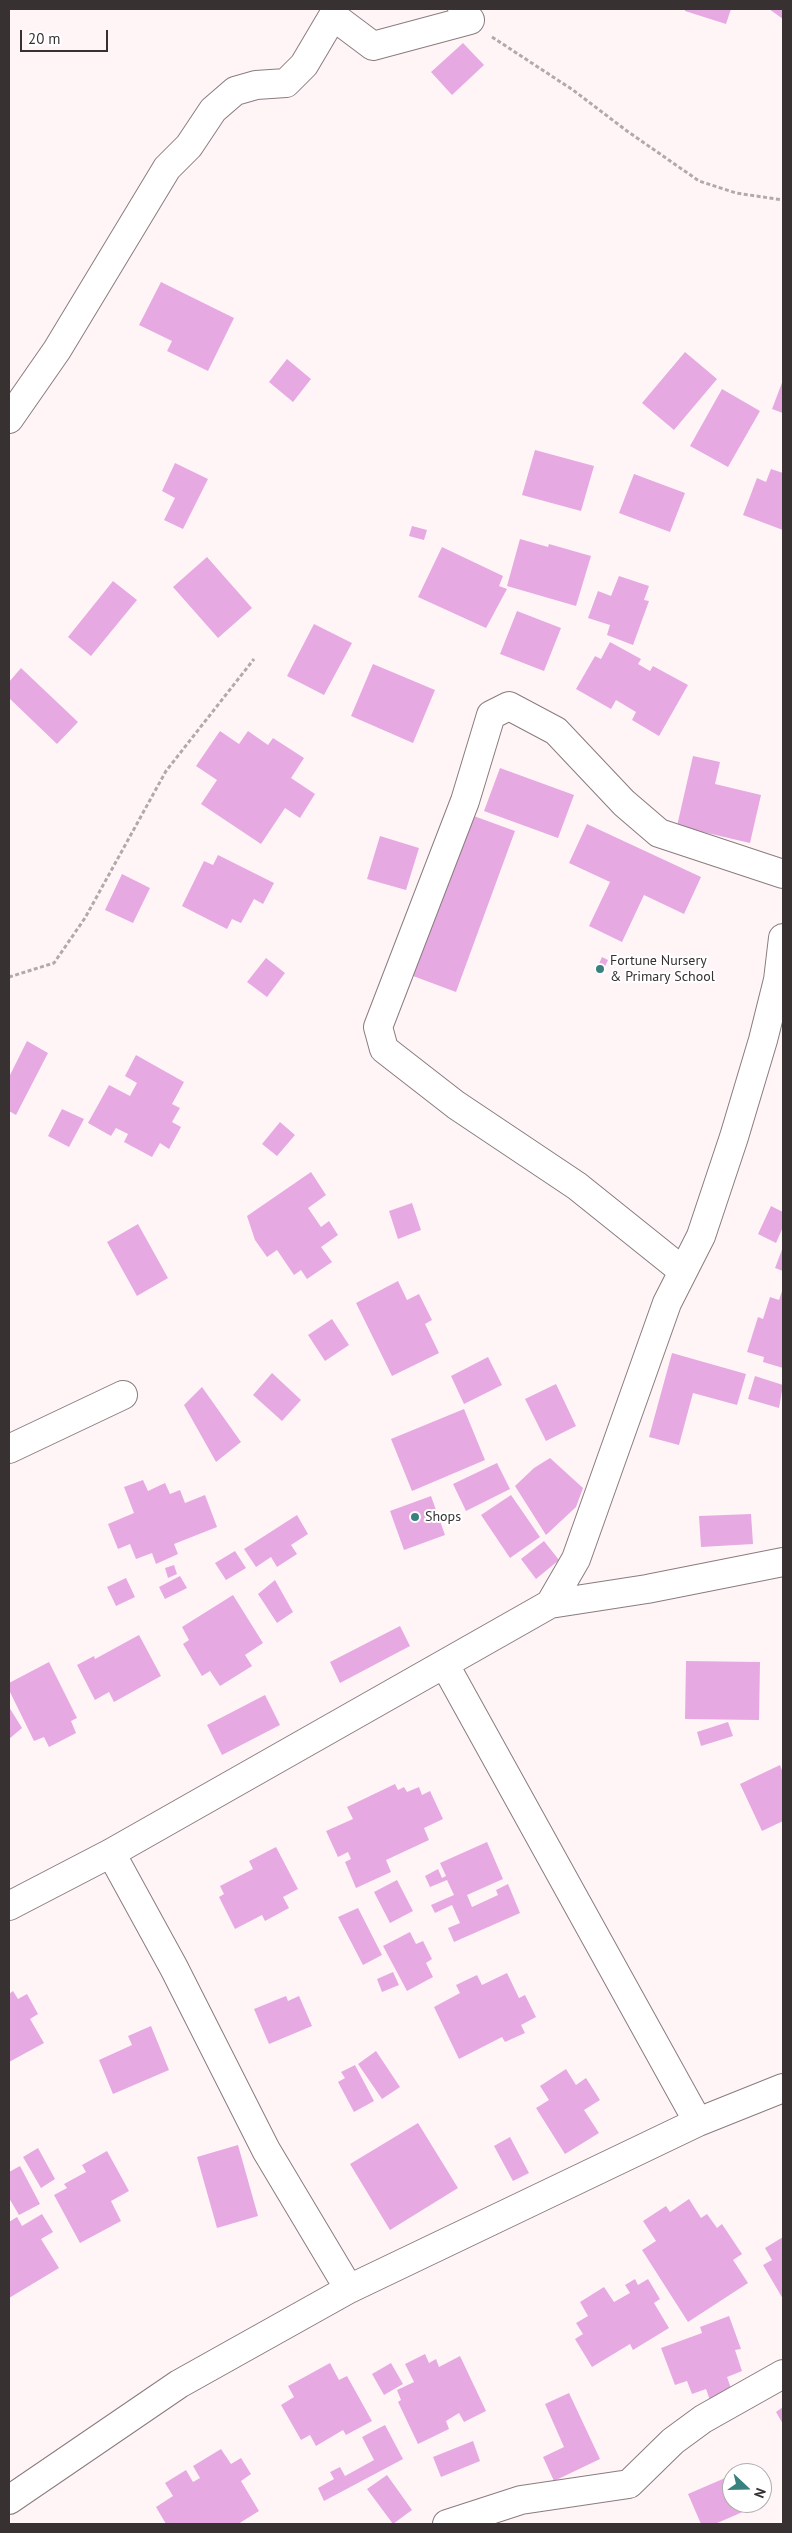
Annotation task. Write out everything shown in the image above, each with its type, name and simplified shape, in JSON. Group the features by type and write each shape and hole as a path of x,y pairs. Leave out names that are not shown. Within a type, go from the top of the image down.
{"street":[{"path":"9,419 57,350 167,168 189,146 213,110 235,91 256,85 286,83 304,65 335,12 373,46 466,14"},
{"path":"683,1271 577,1186 456,1105 384,1049 378,1027 465,801 491,716 509,706 556,731 624,804 659,833 783,874"},
{"path":"550,1604 576,1559 666,1303 701,1236 734,1137 763,1040 778,980 783,938"},
{"path":"9,1449 123,1395"},
{"path":"9,1906 111,1853 550,1604 647,1589 783,1562"},
{"path":"445,1665 698,2122"},
{"path":"111,1853 174,1968 266,2150 349,2289"},
{"path":"9,2500 179,2384 349,2289 698,2122 783,2088"},
{"path":"447,2524 521,2500 629,2484 680,2435 703,2419 783,2374"}],"path":[{"path":"466,14 504,46 573,90 627,131 699,181 736,194 783,200"},
{"path":"9,977 54,963 85,918 166,771 254,659"}],"building":[{"path":"685,9 731,9 726,24 685,11"},
{"path":"769,9 783,9 783,19"},
{"path":"463,43 484,65 452,95 431,72"},
{"path":"161,282 234,318 208,371 167,351 172,341 139,325"},
{"path":"685,352 717,379 674,430 642,403"},
{"path":"287,359 311,379 293,402 269,382"},
{"path":"783,380 783,413 772,409"},
{"path":"722,389 760,411 728,467 690,446"},
{"path":"535,450 594,466 581,511 522,495"},
{"path":"175,463 208,479 183,529 164,520 175,498 162,491"},
{"path":"771,469 783,473 783,530 743,515 757,478 766,482"},
{"path":"634,474 685,493 670,532 619,513"},
{"path":"412,526 427,530 424,540 409,536"},
{"path":"520,539 548,547 549,544 591,556 576,606 507,586"},
{"path":"442,547 503,576 499,586 507,589 486,628 418,597"},
{"path":"207,557 252,608 218,638 173,587"},
{"path":"619,576 649,586 644,600 649,601 633,645 607,635 610,625 588,618 598,591 611,596"},
{"path":"113,581 137,600 91,656 68,637"},
{"path":"517,611 561,628 544,671 500,654"},
{"path":"314,624 352,643 324,695 287,676"},
{"path":"610,642 641,659 638,664 650,671 653,666 688,685 659,736 632,720 636,712 616,700 611,709 576,689 595,656 601,659"},
{"path":"373,664 435,690 413,743 351,716"},
{"path":"21,668 78,722 57,744 9,698 9,682"},
{"path":"220,731 239,744 248,731 268,745 273,738 304,758 291,778 315,794 300,818 285,808 261,844 201,804 217,780 196,766"},
{"path":"693,756 720,762 715,784 761,795 750,843 677,826"},
{"path":"500,768 574,795 558,838 484,811"},
{"path":"471,815 515,831 456,992 413,976"},
{"path":"587,824 701,877 684,914 644,895 622,942 589,926 610,882 569,863"},
{"path":"380,836 419,848 406,890 367,879"},
{"path":"218,855 274,883 263,904 254,899 241,923 232,919 227,929 182,906 204,861 213,865"},
{"path":"122,874 150,888 133,923 105,910"},
{"path":"602,957 608,960 601,975 595,973"},
{"path":"266,958 285,973 267,997 247,982"},
{"path":"27,1041 48,1053 16,1115 9,1111 9,1077"},
{"path":"136,1055 184,1082 172,1104 180,1108 172,1122 181,1127 169,1149 160,1143 152,1157 124,1142 128,1134 116,1128 111,1136 88,1123 109,1085 130,1096 137,1083 125,1076"},
{"path":"62,1109 84,1119 69,1147 48,1136"},
{"path":"280,1122 295,1135 277,1156 262,1144"},
{"path":"311,1172 326,1195 308,1208 321,1227 329,1221 338,1235 321,1247 332,1262 307,1279 301,1270 294,1275 277,1250 267,1257 255,1240 247,1216"},
{"path":"412,1203 421,1230 398,1239 389,1211"},
{"path":"771,1206 783,1212 783,1227 776,1243 758,1234"},
{"path":"138,1224 168,1278 137,1296 107,1242"},
{"path":"783,1247 783,1271 775,1268"},
{"path":"398,1281 407,1300 419,1294 432,1320 425,1324 439,1353 392,1376 356,1303"},
{"path":"783,1288 783,1368 763,1362 764,1357 747,1352 758,1317 763,1319 770,1297 779,1300"},
{"path":"332,1319 349,1345 325,1361 308,1335"},
{"path":"672,1353 746,1374 737,1405 693,1393 679,1445 649,1437"},
{"path":"488,1357 502,1385 464,1404 451,1376"},
{"path":"272,1373 301,1400 282,1421 253,1395"},
{"path":"755,1376 783,1385 779,1408 748,1399"},
{"path":"556,1384 576,1426 546,1441 525,1399"},
{"path":"202,1387 241,1442 216,1462 184,1405"},
{"path":"464,1409 485,1460 412,1491 391,1439"},
{"path":"550,1458 583,1488 576,1507 546,1535 515,1486 534,1468"},
{"path":"497,1463 510,1489 466,1511 453,1484"},
{"path":"143,1480 148,1491 165,1483 170,1494 180,1490 185,1503 205,1495 217,1527 174,1544 178,1554 156,1564 152,1553 136,1559 130,1544 118,1549 108,1524 134,1513 124,1487"},
{"path":"511,1495 540,1537 510,1558 481,1515"},
{"path":"431,1496 445,1535 404,1550 390,1511"},
{"path":"751,1514 753,1544 701,1547 699,1516"},
{"path":"297,1515 308,1534 291,1545 297,1554 277,1567 271,1557 256,1567 244,1549"},
{"path":"544,1541 559,1560 536,1579 521,1559"},
{"path":"235,1551 246,1568 226,1580 215,1563"},
{"path":"174,1565 177,1574 168,1578 165,1568"},
{"path":"180,1576 187,1588 165,1599 159,1587"},
{"path":"126,1578 135,1597 116,1606 107,1587"},
{"path":"275,1580 293,1612 277,1623 258,1594"},
{"path":"233,1595 263,1643 245,1655 252,1666 220,1686 210,1671 202,1676 183,1644 189,1640 182,1627"},
{"path":"400,1626 410,1646 340,1683 330,1662"},
{"path":"139,1635 161,1676 114,1702 109,1692 95,1700 77,1665 94,1656 95,1659"},
{"path":"686,1661 760,1662 759,1720 685,1719"},
{"path":"49,1662 77,1718 71,1721 76,1733 49,1747 44,1737 34,1741 9,1690 9,1683"},
{"path":"265,1695 280,1725 222,1755 207,1725"},
{"path":"9,1707 22,1728 9,1739"},
{"path":"728,1722 733,1736 701,1746 697,1732"},
{"path":"780,1765 783,1773 783,1821 762,1831 740,1784"},
{"path":"395,1784 398,1790 404,1787 407,1792 419,1787 422,1795 430,1791 443,1819 424,1828 429,1840 386,1860 391,1872 356,1888 345,1862 351,1859 348,1852 338,1857 326,1831 353,1819 347,1807"},
{"path":"487,1842 503,1879 467,1895 472,1907 498,1895 496,1890 508,1884 520,1913 454,1942 448,1928 460,1923 452,1905 435,1913 431,1905 454,1895 447,1880 430,1887 425,1876 438,1869 442,1878 446,1876 440,1863"},
{"path":"276,1847 298,1889 283,1897 289,1908 265,1921 262,1915 235,1929 219,1897 224,1894 220,1886 253,1869 249,1861"},
{"path":"397,1880 413,1911 390,1923 374,1892"},
{"path":"358,1908 382,1955 363,1965 338,1917"},
{"path":"410,1932 416,1944 423,1941 432,1959 426,1963 433,1977 407,1991 383,1946"},
{"path":"393,1972 399,1985 382,1992 377,1979"},
{"path":"507,1973 519,1998 525,1995 536,2017 521,2025 525,2033 505,2042 502,2037 459,2059 434,2007 460,1993 456,1985 477,1975 482,1985"},
{"path":"13,1991 18,1999 27,1994 38,2014 30,2019 44,2043 9,2062 9,1994"},
{"path":"286,1996 288,2001 299,1996 312,2026 269,2044 254,2009"},
{"path":"151,2026 169,2070 113,2094 99,2060 132,2045 128,2036"},
{"path":"376,2051 400,2087 382,2099 358,2064"},
{"path":"355,2065 374,2101 354,2112 338,2082 345,2078 341,2072"},
{"path":"566,2069 576,2085 586,2078 600,2100 584,2110 599,2133 565,2154 536,2108 549,2100 540,2086"},
{"path":"418,2123 458,2188 390,2230 350,2164"},
{"path":"510,2137 529,2173 513,2181 494,2146"},
{"path":"238,2145 258,2216 217,2228 197,2157"},
{"path":"38,2148 55,2179 41,2188 23,2157"},
{"path":"107,2151 129,2191 111,2201 121,2221 80,2243 54,2195 67,2188 64,2184 86,2172 82,2165"},
{"path":"20,2166 40,2204 19,2215 9,2198 9,2172"},
{"path":"689,2199 701,2218 707,2214 717,2228 722,2224 742,2254 733,2260 748,2283 688,2322 642,2250 656,2241 643,2221 666,2206 670,2212"},
{"path":"42,2214 53,2232 41,2239 59,2268 9,2298 9,2222 17,2217 22,2226"},
{"path":"783,2237 783,2299 763,2265 772,2260 765,2248"},
{"path":"635,2279 638,2285 648,2279 660,2299 654,2303 669,2328 633,2350 630,2344 592,2367 575,2339 583,2334 576,2323 588,2316 580,2302 604,2287 614,2302 630,2293 625,2285"},
{"path":"729,2316 741,2349 735,2350 742,2371 727,2377 733,2394 711,2403 706,2389 692,2394 687,2381 675,2385 661,2348 702,2333 700,2327"},
{"path":"425,2354 429,2363 436,2359 439,2367 460,2356 486,2411 464,2422 459,2413 446,2421 449,2429 418,2444 398,2402 401,2400 397,2390 414,2382 405,2364"},
{"path":"330,2363 339,2380 347,2376 372,2421 346,2435 343,2430 316,2446 310,2435 301,2440 281,2405 294,2397 288,2386"},
{"path":"391,2363 403,2384 384,2395 372,2374"},
{"path":"569,2393 600,2459 554,2481 543,2457 564,2447 545,2404"},
{"path":"783,2407 783,2424 776,2412"},
{"path":"385,2425 403,2459 324,2501 318,2488 334,2479 330,2472 340,2467 345,2476 374,2460 362,2437"},
{"path":"473,2441 480,2461 441,2477 433,2457"},
{"path":"221,2449 231,2464 241,2458 251,2474 241,2481 259,2511 238,2524 166,2524 156,2507 173,2496 165,2483 186,2470 193,2482 200,2478 193,2466"},
{"path":"387,2475 412,2510 393,2524 367,2489"},
{"path":"722,2479 722,2513 740,2513 715,2524 701,2524 688,2494"}],"place":[{"name":"Fortune Nursery & Primary School","path":"600,969"},
{"name":"Shops","path":"415,1517"}]}
